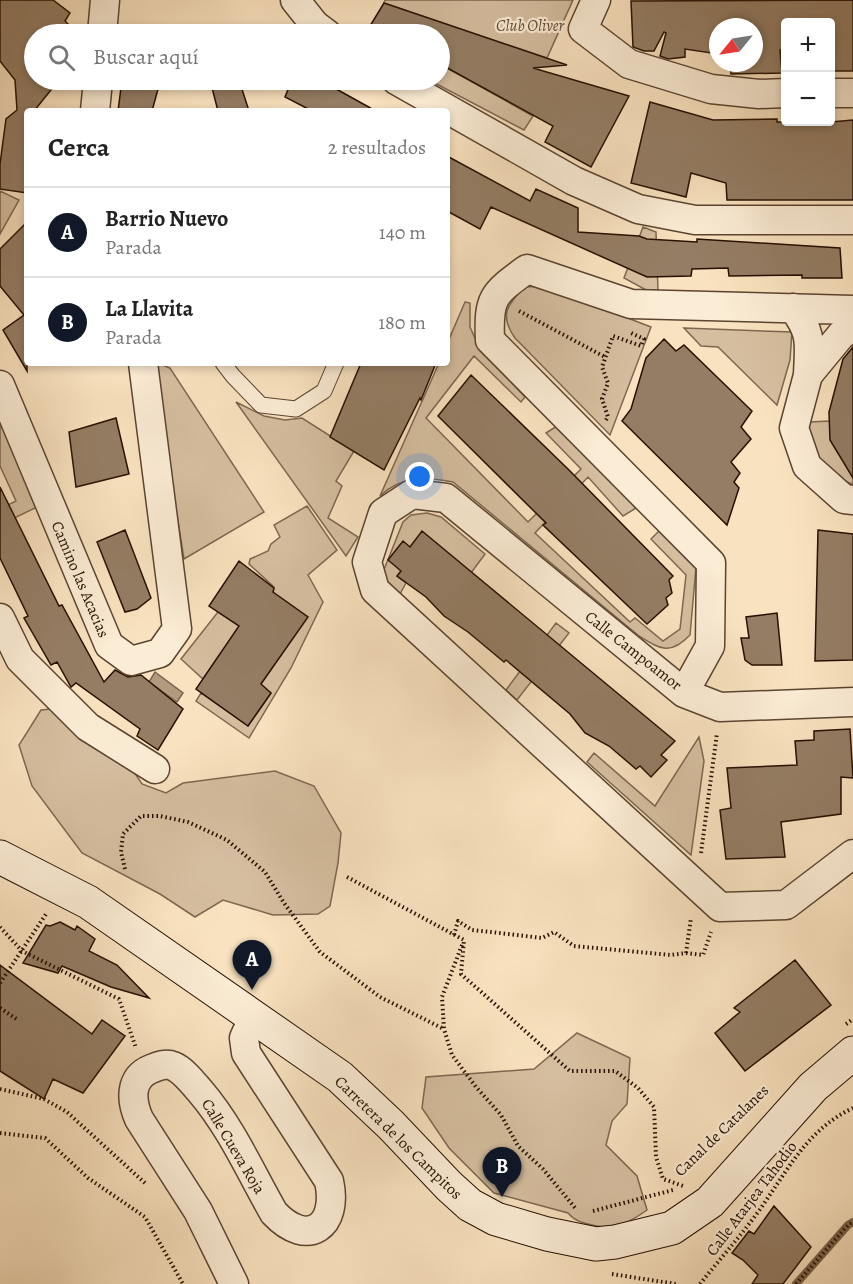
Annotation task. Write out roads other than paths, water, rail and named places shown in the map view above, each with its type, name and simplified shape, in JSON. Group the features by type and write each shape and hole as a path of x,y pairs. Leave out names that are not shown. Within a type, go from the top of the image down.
{"main road":[{"name":"Carretera de los Campitos","path":"0,857 88,902 340,1077 471,1205 496,1218 524,1228 578,1228 596,1244 615,1242 672,1228 710,1202 813,1087 846,1042"}],"street":[{"path":"103,24 105,0"},
{"path":"295,0 314,24"},
{"path":"596,0 583,29 629,64 711,89 759,94 781,93"},
{"path":"95,108 97,90"},
{"path":"414,90 445,108"},
{"path":"835,93 853,93"},
{"path":"450,111 574,181 638,209 695,220 853,220"},
{"name":"Calle Campoamor","path":"793,308 631,304 527,269 500,289 489,312 490,340 711,563 710,646 684,693 446,498 412,494 383,513 367,562 375,590 707,907 786,905 853,854"},
{"path":"793,308 853,310"},
{"path":"793,308 810,337 808,375 794,428 807,466 844,499 853,500"},
{"path":"808,375 841,335 853,327"},
{"name":"Camino las Acacias","path":"0,385 109,645 132,661 160,653 177,628 143,366"},
{"path":"0,618 20,658 88,727 155,769"},
{"path":"684,693 720,707 853,702"},
{"name":"Calle Cueva Roja","path":"234,1284 198,1211 140,1119 135,1109 133,1089 136,1080 145,1071 160,1065 172,1066 180,1070 200,1091 221,1119 274,1213 297,1230 312,1230 325,1223 331,1213 333,1197 329,1181 246,1053 244,1038 254,1016"}],"lane":[{"path":"225,366 261,405 296,409 324,391 335,366"}],"waterway":[{"path":"796,1284 853,1222"}],"place":[{"name":"Barrio Nuevo","path":"252,990"},
{"name":"La Llavita","path":"502,1197"}],"park label":[{"name":"Club Oliver","path":"530,25"}]}
